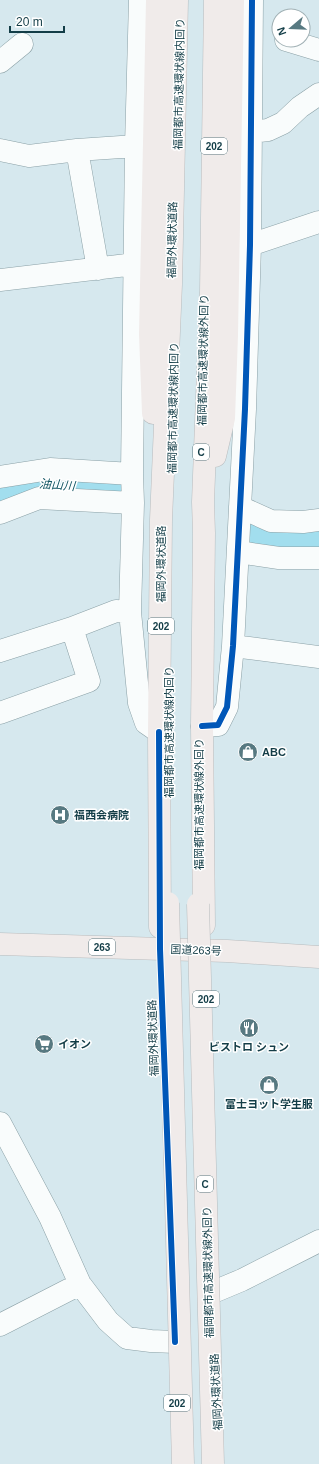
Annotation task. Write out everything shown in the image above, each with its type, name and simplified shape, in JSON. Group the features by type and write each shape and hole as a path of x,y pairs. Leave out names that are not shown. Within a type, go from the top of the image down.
{"highway":[{"path":"157,0 150,334 154,423 164,486"},
{"name":"福岡外環状道路","path":"177,0 171,284 164,486 161,520 159,732 160,949 179,1464"},
{"name":"福岡都市高速環状線内回り","path":"181,0 170,534 168,903 183,1464"},
{"name":"福岡都市高速環状線外回り","path":"210,0 200,526 198,904 213,1464"},
{"name":"福岡外環状道路","path":"215,0 211,292 203,502 202,726 211,1293 220,1464"},
{"path":"203,502 224,418 234,0"},
{"name":"国道263号","path":"0,944 205,950 319,957"}],"street":[{"path":"140,0 134,264 132,474 134,503 130,612 139,703 146,723 159,732"},
{"path":"202,726 218,725 227,707 233,646 245,409 250,245 252,0"},
{"path":"252,31 271,36"},
{"path":"0,62 22,44"},
{"path":"251,132 268,130 283,123 300,107 319,94"},
{"path":"0,150 29,156 77,150 136,146"},
{"path":"77,150 98,269"},
{"path":"250,245 319,222"},
{"path":"0,280 134,264"},
{"path":"0,477 50,469 132,474"},
{"path":"0,513 39,498 134,503"},
{"path":"239,510 271,521 303,522 319,520"},
{"path":"238,552 279,558 319,558"},
{"path":"0,651 72,628 116,611 130,612"},
{"path":"0,713 89,681 72,628"},
{"path":"233,646 319,657"},
{"path":"0,1123 50,1217 80,1284 108,1321 127,1338 175,1342"},
{"path":"211,1293 242,1280 319,1241"},
{"path":"0,1325 80,1284"}],"waterway":[{"name":"油山川","path":"0,493 30,483 115,489"},
{"name":"油山川","path":"258,532 281,539 319,534"}],"cycle path":[{"path":"202,726 218,725 227,707 233,646 245,409 250,245 252,0"},
{"path":"159,732 160,949 175,1342"}],"place":[{"name":"ABC","path":"248,752"},
{"name":"福西会病院","path":"60,815"},
{"name":"ビストロ シュン","path":"249,1028"},
{"name":"イオン","path":"44,1044"},
{"name":"富士ヨット学生服","path":"269,1085"}]}
